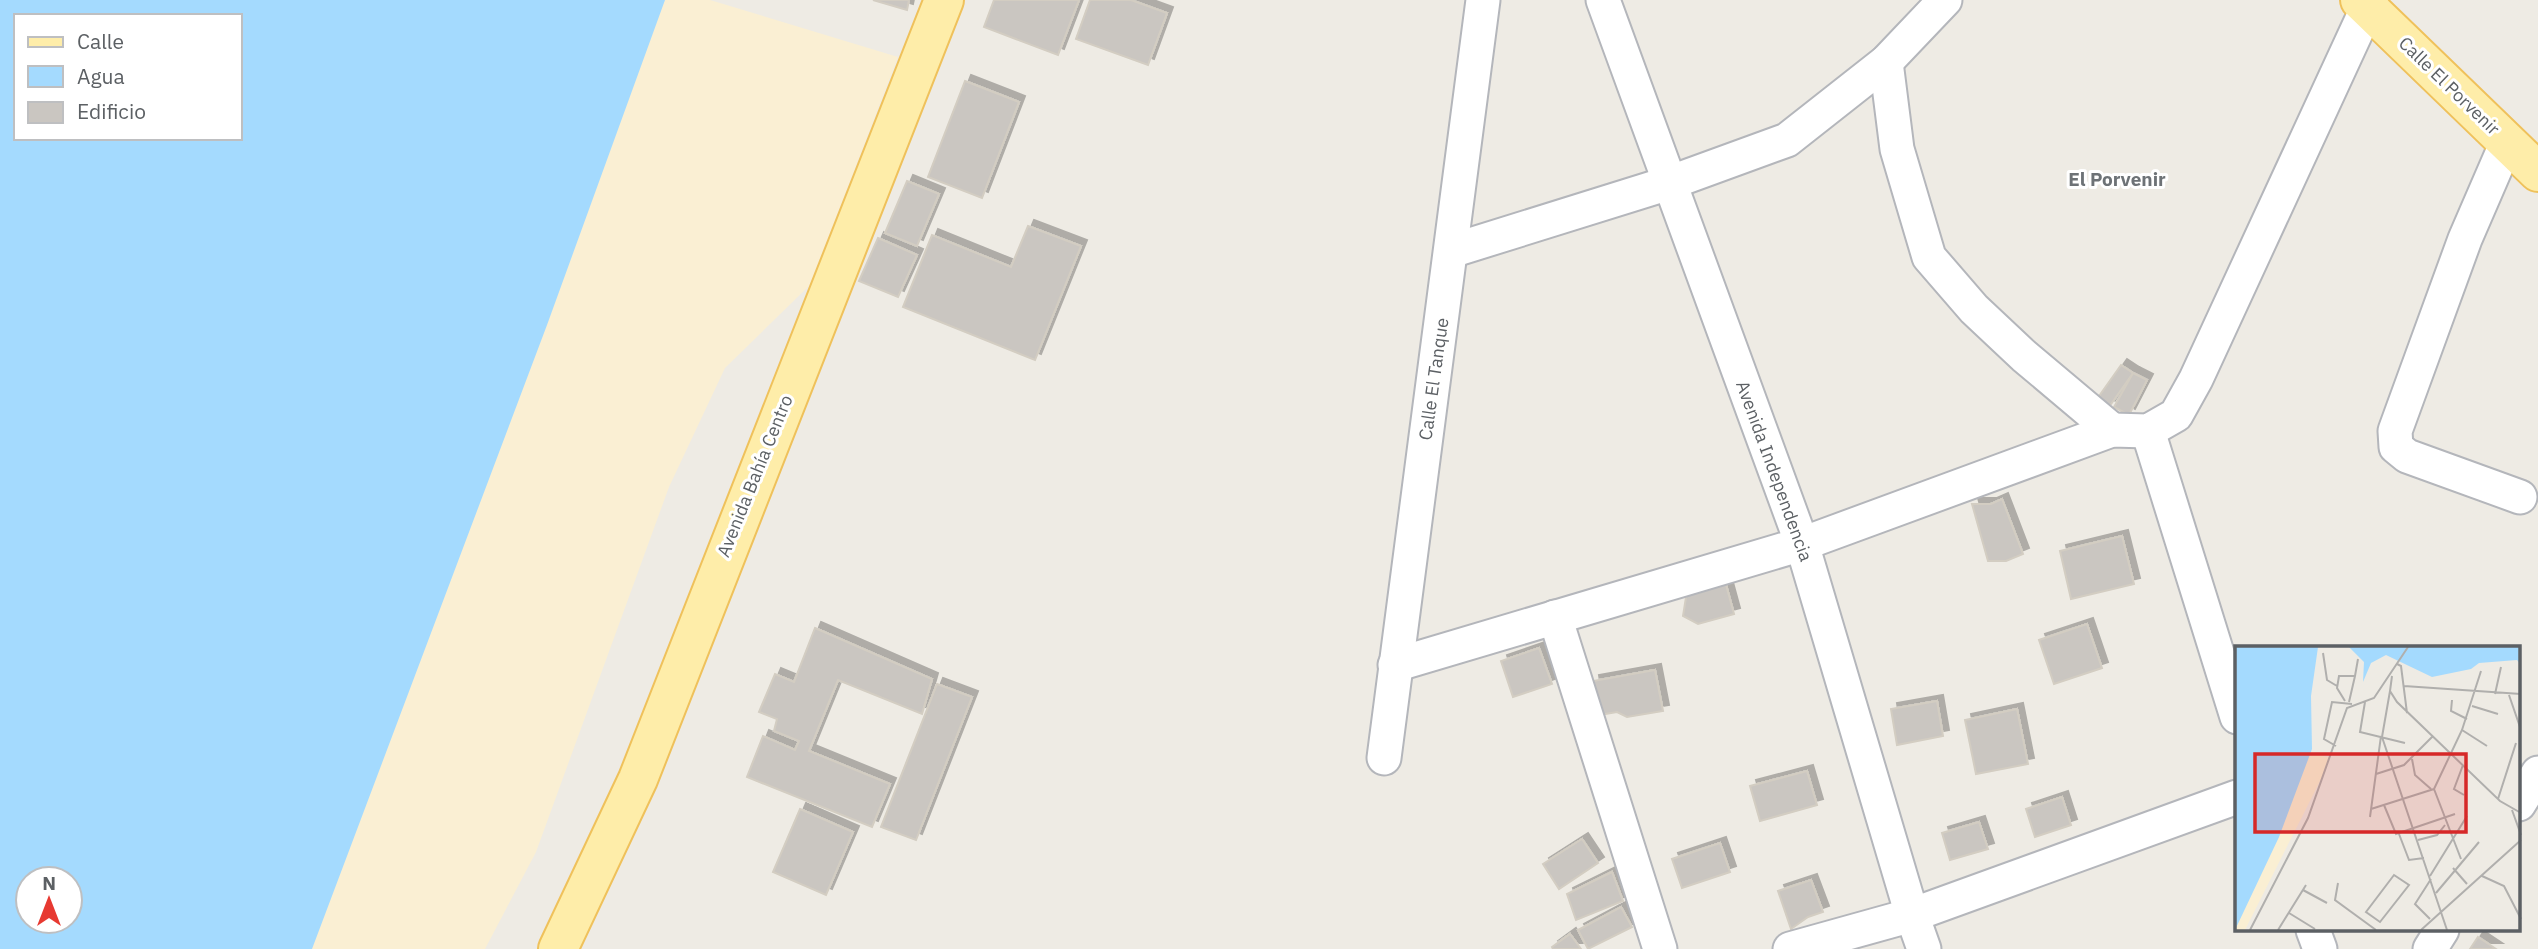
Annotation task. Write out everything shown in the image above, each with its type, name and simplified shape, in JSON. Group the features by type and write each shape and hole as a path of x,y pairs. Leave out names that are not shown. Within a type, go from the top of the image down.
{"main road":[{"name":"Avenida Bahía Centro","path":"558,949 638,779 944,0"},
{"name":"Calle El Porvenir","path":"2366,2 2538,172"}],"street":[{"name":"Calle El Tanque","path":"1384,758 1483,0"},
{"name":"Avenida Independencia","path":"1603,0 1802,544 1924,949"},
{"path":"1451,251 1669,183 1787,140 1886,62 1945,0"},
{"path":"1395,665 1802,544 2112,430 2148,431 2176,415 2196,379 2366,2"},
{"path":"1886,62 1898,149 1929,257 1994,328 2112,430"},
{"path":"2507,142 2465,239 2395,431 2396,447 2407,456 2520,497"},
{"path":"2148,431 2235,711"},
{"path":"1555,617 1660,949"},
{"path":"2520,802 2538,773"},
{"path":"1790,949 1912,915 2235,798"},
{"path":"2314,932 2320,949"},
{"path":"2430,949 2441,932"}],"sand":[{"path":"665,0 710,0 898,57 810,285 725,368 669,487 536,852 485,949 285,949"}],"water":[{"path":"0,0 665,0 547,325 312,949 0,949"}],"building":[{"path":"873,0 909,0 907,10"},
{"path":"994,0 1079,0 1058,55 984,27"},
{"path":"1090,0 1131,0 1167,13 1148,65 1076,39"},
{"path":"965,81 1019,102 982,198 928,177"},
{"path":"907,181 939,194 917,246 885,233"},
{"path":"1028,226 1081,246 1035,360 903,307 932,235 1011,267"},
{"path":"878,238 917,255 898,297 859,281"},
{"path":"2121,365 2133,373 2109,407 2097,399"},
{"path":"2133,373 2147,380 2129,415 2114,407"},
{"path":"2002,499 2023,554 2006,561 1988,561 1972,504 1991,504"},
{"path":"2122,536 2134,584 2071,599 2060,551"},
{"path":"1725,581 1734,614 1698,624 1683,616 1687,591"},
{"path":"2087,624 2102,668 2054,684 2039,640"},
{"path":"815,628 932,679 922,714 838,680 809,751 890,784 872,827 747,777 763,736 795,750 799,741 774,731 777,719 759,712 775,674 794,682"},
{"path":"1539,648 1552,684 1513,697 1501,661"},
{"path":"1655,670 1663,711 1627,717 1617,712 1599,715 1593,681"},
{"path":"937,684 972,697 916,840 881,827"},
{"path":"1937,701 1943,736 1897,745 1891,709"},
{"path":"2017,709 2028,764 1976,774 1965,720"},
{"path":"1807,771 1817,805 1760,821 1750,786"},
{"path":"2062,797 2071,825 2035,837 2026,809"},
{"path":"800,809 853,832 826,895 773,872"},
{"path":"1979,822 1988,849 1950,860 1942,833"},
{"path":"1582,839 1598,863 1559,889 1543,864"},
{"path":"1720,843 1730,872 1682,888 1672,859"},
{"path":"1612,872 1623,901 1576,920 1567,894"},
{"path":"1811,880 1823,912 1808,917 1791,929 1778,891"},
{"path":"1621,907 1632,927 1588,949 1578,930"},
{"path":"1570,934 1581,949 1553,949 1552,947"},
{"path":"2478,937 2496,949 2470,949"}],"district":[{"name":"El Porvenir","path":"2117,179"}]}
